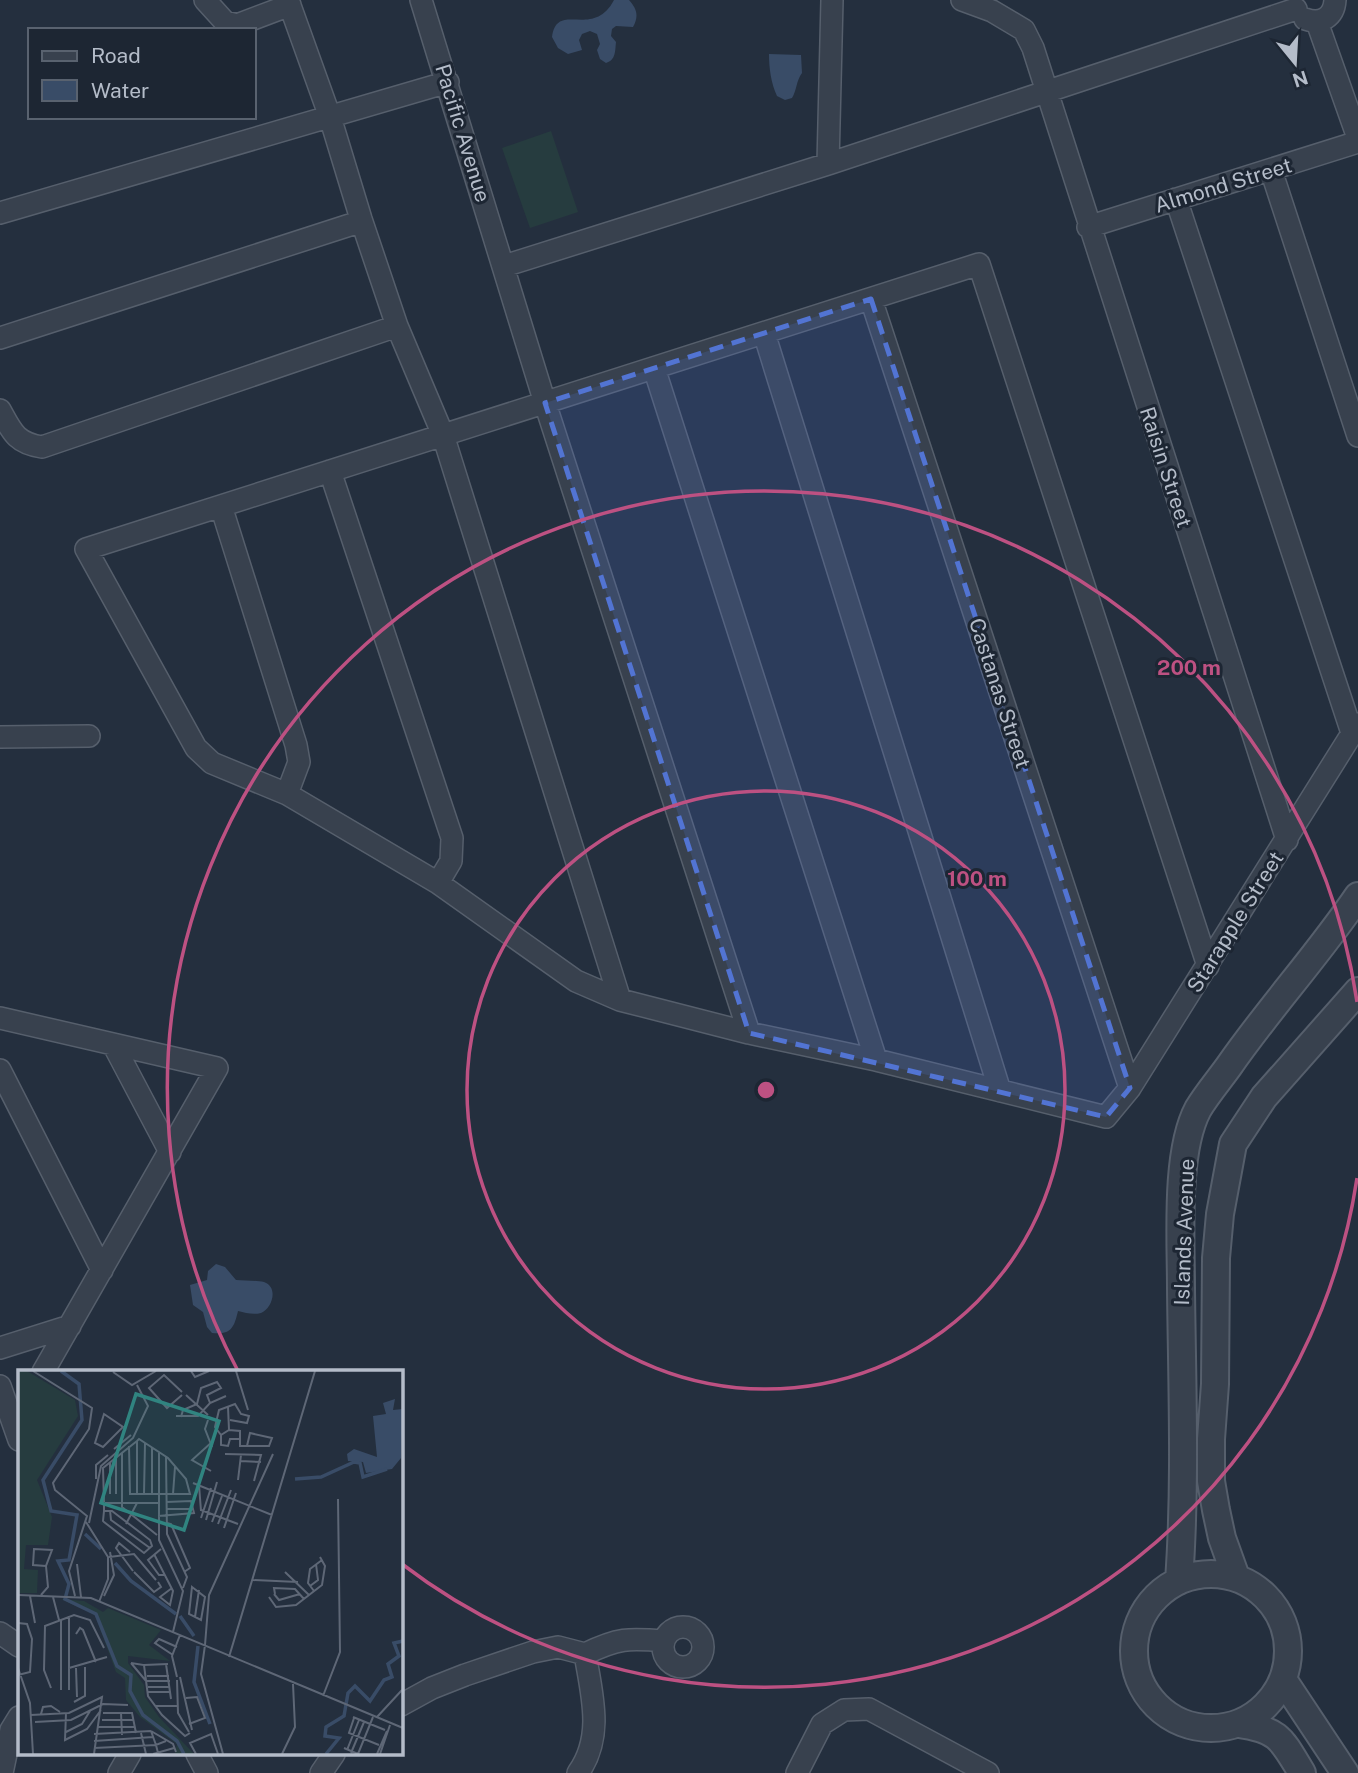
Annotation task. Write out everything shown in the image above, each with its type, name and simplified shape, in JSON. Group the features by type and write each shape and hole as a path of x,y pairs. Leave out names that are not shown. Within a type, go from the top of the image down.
{"street":[{"path":"205,0 225,22 237,25 289,3 330,117 397,326 443,435 620,1000"},
{"name":"Pacific Avenue","path":"421,0 545,403 749,1033"},
{"path":"828,164 832,0"},
{"name":"Raisin Street","path":"962,0 992,11 1024,30 1048,92 1088,226 1287,840"},
{"path":"504,266 1048,92 1296,4 1304,19 1317,22 1329,16 1335,0"},
{"path":"1317,22 1358,140"},
{"path":"0,213 448,82"},
{"name":"Almond Street","path":"1088,226 1271,170 1358,140"},
{"path":"1271,170 1358,436"},
{"path":"1176,199 1355,729"},
{"path":"0,338 356,223 361,219"},
{"path":"1000,1091 620,1000 576,981 438,883 287,794 212,764 196,748 86,549 979,264 1208,966"},
{"name":"Castanas Street","path":"871,299 1130,1088"},
{"path":"0,411 14,434 26,444 42,447 397,326"},
{"path":"764,333 1000,1091"},
{"path":"654,368 876,1060"},
{"path":"330,471 452,838 451,861 438,883"},
{"path":"221,506 296,745 299,762 287,794"},
{"name":"Starapple Street","path":"1000,1091 1106,1116 1130,1088 1355,729"},
{"path":"0,737 89,736"},
{"name":"Islands Avenue","path":"1179,1581 1184,1475 1180,1205 1186,1150 1198,1111 1241,1049 1294,979 1328,940 1358,897"},
{"name":"Islands Avenue","path":"1236,1577 1222,1538 1211,1481 1216,1258 1220,1214 1233,1144 1264,1097 1358,991"},
{"path":"0,1018 217,1068 45,1370"},
{"path":"113,1044 170,1152"},
{"path":"0,1070 102,1270"},
{"path":"0,1348 70,1326"},
{"path":"0,1386 17,1426"},
{"path":"1207,1574 1236,1577 1255,1587 1271,1601 1282,1619 1289,1639 1289,1660 1284,1681 1273,1699 1258,1714 1239,1724 1218,1729 1196,1727 1176,1720 1158,1708 1144,1691 1136,1671 1133,1650 1137,1629 1146,1609 1161,1593 1179,1581 1207,1574"},
{"path":"0,1633 18,1645"},
{"path":"402,1704 432,1688 533,1652 558,1647 586,1654 610,1642 626,1638 664,1641"},
{"path":"578,1773 593,1740 596,1718 586,1654"},
{"path":"1284,1681 1345,1773"},
{"path":"797,1773 822,1724 844,1710 869,1709 988,1773"},
{"path":"2,1773 11,1730 18,1719"},
{"path":"1239,1724 1263,1727 1281,1738 1302,1773"},
{"path":"119,1773 129,1756"},
{"path":"198,1756 207,1773"},
{"path":"321,1773 333,1756"}],"highlighted area":[{"path":"871,299 1130,1088 1106,1117 749,1033 545,403"}],"green space":[{"path":"551,131 578,212 530,228 502,148"}],"water":[{"path":"614,0 629,0 636,16 633,27 616,26 612,29 611,36 616,42 612,60 606,63 600,59 597,34 590,31 582,34 579,40 582,50 568,54 558,48 552,37 555,26 561,21 596,17 606,12"},
{"path":"769,54 801,55 802,73 792,98 785,100 777,96"},
{"path":"216,1264 225,1267 236,1280 264,1282 273,1293 271,1303 265,1311 255,1314 238,1311 231,1329 224,1333 212,1333 207,1327 203,1312 193,1305 190,1285 207,1280 208,1271"}]}
